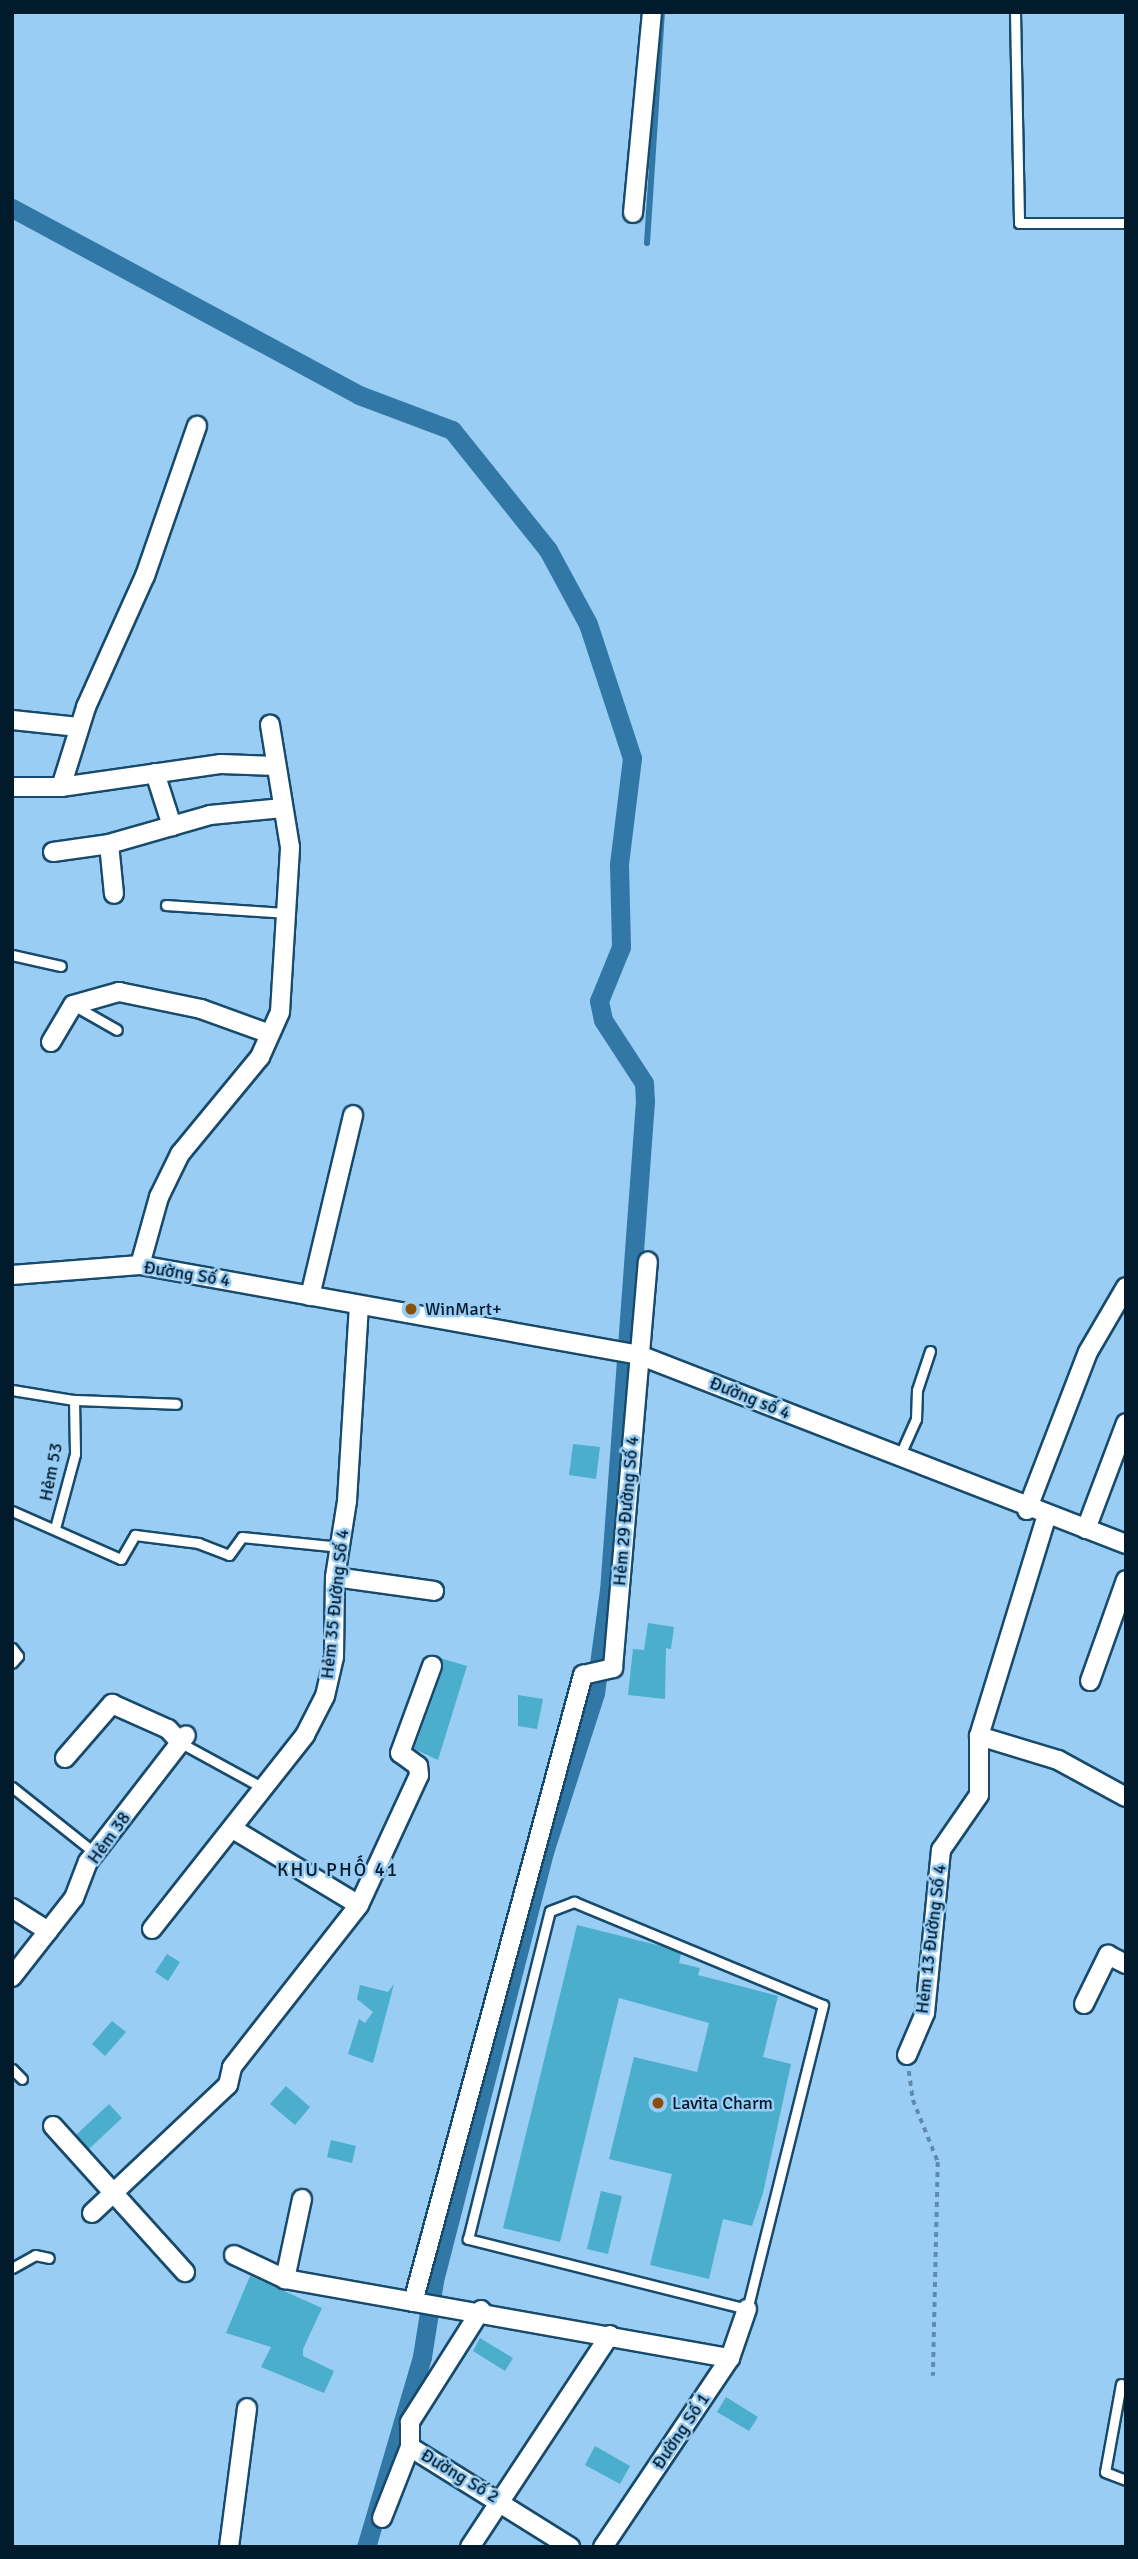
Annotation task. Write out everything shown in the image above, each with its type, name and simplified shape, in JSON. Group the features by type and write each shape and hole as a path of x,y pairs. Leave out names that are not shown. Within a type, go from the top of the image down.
{"street":[{"path":"633,213 652,12"},
{"path":"61,787 79,727 114,633 145,576 197,426"},
{"path":"12,720 79,727"},
{"path":"140,1265 159,1197 180,1154 260,1057 280,1012 289,914 290,847 270,725"},
{"path":"12,787 61,787 221,764 276,766"},
{"path":"155,773 172,827"},
{"path":"53,852 109,844 210,815 283,808"},
{"path":"109,844 114,894"},
{"path":"51,1042 73,1005 119,992 201,1009 270,1034"},
{"path":"310,1296 353,1115"},
{"name":"Hẻm 29 Đường Số 4","path":"413,2302 583,1675 613,1668 648,1262"},
{"name":"Đường Số 4","path":"12,1276 140,1265 359,1307"},
{"path":"1027,1510 1087,1353 1126,1287"},
{"name":"Đường số 4","path":"359,1307 639,1355 1046,1518 1126,1544"},
{"name":"Hẻm 35 Đường Số 4","path":"152,1929 305,1735 325,1696 334,1657 335,1577 340,1547 359,1307"},
{"path":"1086,1529 1126,1423"},
{"name":"Hẻm 13 Đường Số 4","path":"907,2055 925,2013 940,1850 979,1795 979,1736 1046,1518"},
{"path":"335,1577 434,1591"},
{"path":"1090,1681 1126,1580"},
{"path":"92,2213 228,2085 232,2067 359,1905 419,1774 418,1766 400,1753 432,1666"},
{"path":"65,1758 111,1704 168,1729 183,1739"},
{"path":"979,1736 1058,1760 1126,1797"},
{"name":"Hẻm 38","path":"12,1977 74,1898 95,1853 183,1739"},
{"path":"233,1829 359,1905"},
{"path":"12,1908 48,1931"},
{"path":"1084,2004 1108,1955 1126,1964"},
{"path":"53,2126 185,2272"},
{"path":"285,2279 302,2199"},
{"path":"234,2255 285,2279 413,2302 481,2310 730,2358"},
{"name":"Đường Số 1","path":"603,2547 730,2358 747,2309"},
{"name":"Đường Số 2","path":"481,2310 410,2422 410,2447 499,2500 570,2547"},
{"path":"470,2547 610,2335"},
{"path":"229,2547 247,2408"},
{"path":"382,2518 410,2447"}],"lane":[{"path":"1015,12 1019,223 1126,223"},
{"path":"166,905 289,914"},
{"path":"12,955 61,966"},
{"path":"73,1005 117,1030"},
{"path":"899,1457 916,1419 917,1390 930,1350"},
{"path":"12,1390 74,1400 176,1404"},
{"name":"Hẻm 53","path":"55,1528 75,1454 74,1400"},
{"path":"12,1511 121,1559 135,1535 198,1543 229,1555 242,1538 340,1547"},
{"path":"12,1648 18,1656 12,1662"},
{"path":"183,1739 265,1788"},
{"path":"12,1787 95,1853"},
{"path":"573,1902 823,2005 747,2309 468,2239 551,1911 573,1902"},
{"path":"12,2069 22,2079"},
{"path":"12,2268 35,2255 49,2258"},
{"path":"1121,2384 1105,2472 1126,2480"}],"path":[{"path":"907,2055 913,2100 937,2162 933,2376"}],"building":[{"path":"573,1444 600,1447 596,1479 569,1475"},
{"path":"648,1623 674,1627 671,1649 666,1648 665,1699 628,1695 633,1649 644,1650"},
{"path":"440,1658 467,1666 438,1760 414,1749 443,1670"},
{"path":"518,1695 543,1699 537,1729 518,1726"},
{"name":"Lavita Charm","path":"577,1925 665,1947 681,1954 679,1963 700,1968 698,1975 778,1996 763,2057 791,2064 763,2193 752,2226 723,2219 709,2279 650,2265 672,2174 609,2159 634,2057 697,2072 709,2023 619,1998 560,2242 503,2228"},
{"path":"167,1954 180,1962 168,1981 155,1972"},
{"path":"394,1984 373,2063 348,2054 359,2019 365,2023 373,2012 357,1999 360,1985 388,1992"},
{"path":"112,2021 126,2032 105,2056 92,2044"},
{"path":"286,2086 310,2107 295,2125 270,2104"},
{"path":"109,2104 122,2118 89,2149 76,2135"},
{"path":"331,2140 356,2146 352,2163 327,2157"},
{"path":"601,2191 622,2196 608,2254 587,2249"},
{"path":"250,2276 322,2308 303,2349 303,2356 334,2371 324,2393 261,2367 271,2347 226,2333"},
{"path":"480,2338 513,2358 505,2371 473,2351"},
{"path":"726,2397 758,2417 749,2431 717,2412"},
{"path":"595,2446 630,2466 620,2484 585,2465"}],"waterway":[{"path":"647,243 662,12"},
{"path":"12,208 359,395 452,430 548,550 588,624 632,758 619,864 621,947 599,1001 603,1020 644,1083 645,1101 609,1590 595,1693 544,1852 434,2281 422,2357 366,2547"}],"place":[{"name":"WinMart+","path":"411,1309"},
{"name":"Lavita Charm","path":"658,2103"}],"district":[{"name":"KHU PHỐ 41","path":"338,1871"}]}
